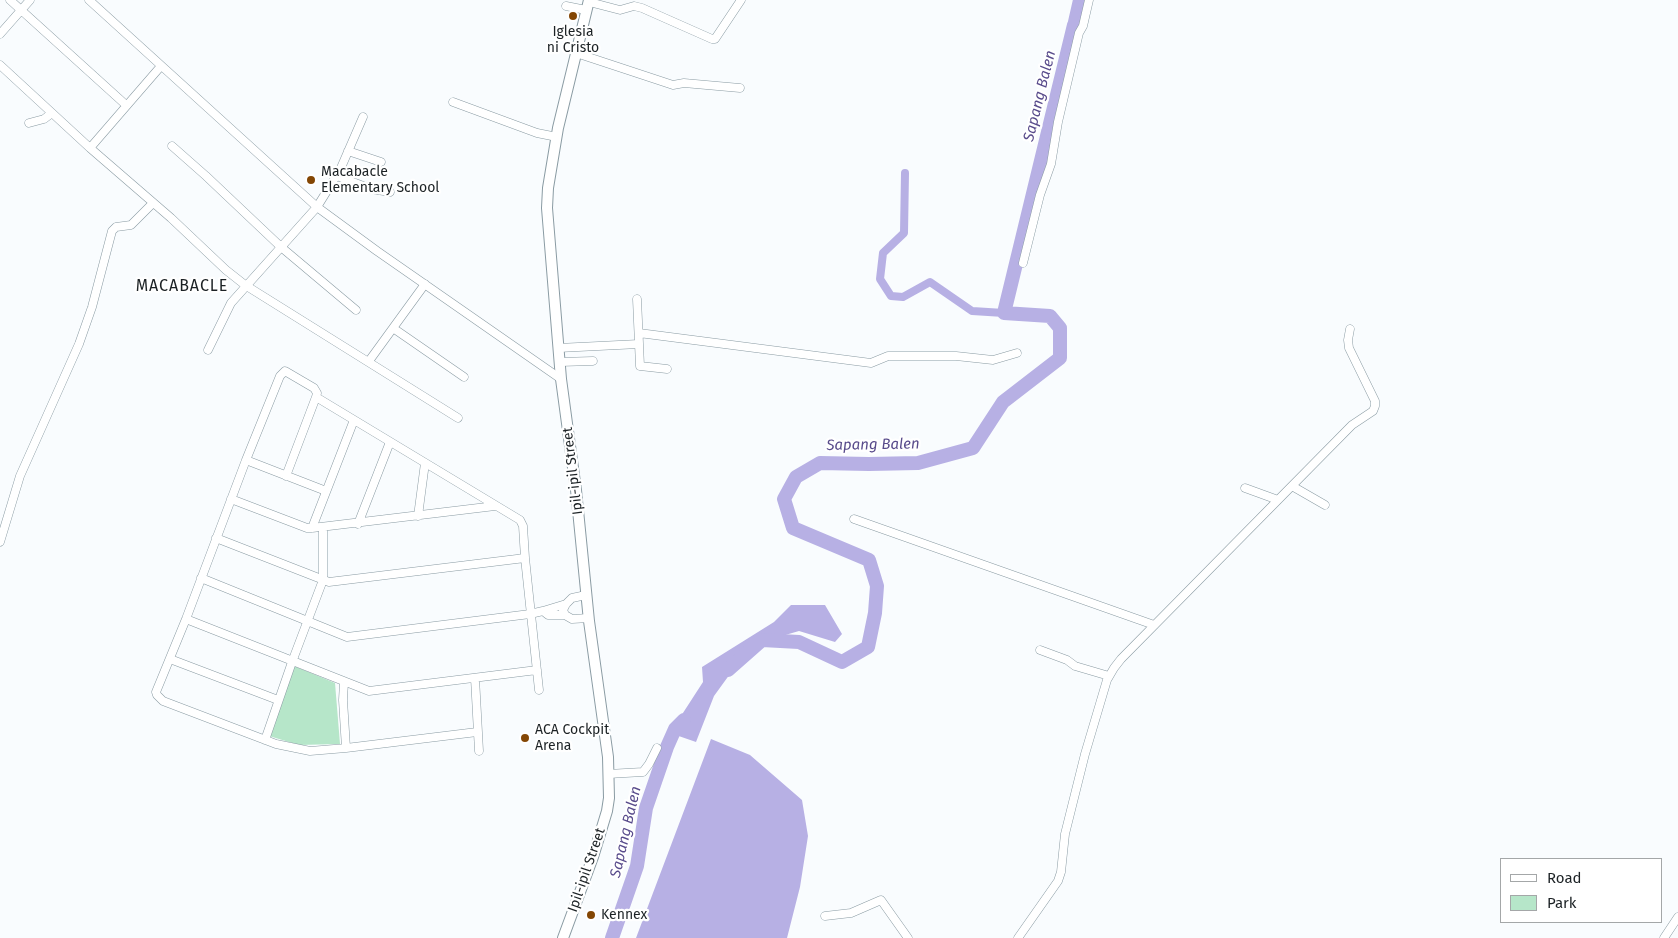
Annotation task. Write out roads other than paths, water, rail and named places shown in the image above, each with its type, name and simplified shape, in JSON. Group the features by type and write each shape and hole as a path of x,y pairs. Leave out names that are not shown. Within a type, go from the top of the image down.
{"street":[{"path":"10,0 126,105"},
{"path":"0,34 30,0"},
{"path":"89,0 317,207 561,379"},
{"path":"566,6 588,4 620,10 634,6 715,39 741,0"},
{"path":"1024,263 1040,195 1051,164 1058,122 1079,33 1083,26 1089,0"},
{"name":"Ipil-ipil Street","path":"563,938 593,858 607,811 608,774 608,757 586,595 576,490 561,379 547,208 548,188 557,137 588,4"},
{"path":"576,54 673,85 684,83 740,88"},
{"path":"0,65 226,270 246,285 458,418"},
{"path":"90,148 161,66"},
{"path":"453,102 537,133 557,137"},
{"path":"29,123 52,113"},
{"path":"208,350 231,303 317,207 337,176 363,117"},
{"path":"172,146 281,247 356,310"},
{"path":"348,151 381,162"},
{"path":"337,176 371,189 390,192"},
{"path":"0,542 20,476 79,344 92,306 112,231 116,228 131,225 153,203"},
{"path":"368,361 425,284"},
{"path":"637,299 640,366 667,369"},
{"path":"393,328 464,377"},
{"path":"1018,938 1058,880 1061,872 1065,834 1085,754 1109,676 1121,659 1352,425 1373,411 1374,401 1349,348 1350,329"},
{"path":"639,333 871,363 888,356 956,356 993,360 1017,353"},
{"path":"558,348 639,344"},
{"path":"560,362 593,361"},
{"path":"286,476 317,392 314,388 288,372 280,376 246,460 186,620 156,692 163,701 264,740 310,751 477,732"},
{"path":"316,397 520,520 523,526 530,614 539,690"},
{"path":"312,528 354,420"},
{"path":"358,524 390,442"},
{"path":"246,460 326,491"},
{"path":"418,516 425,463"},
{"path":"1292,486 1325,505"},
{"path":"1245,488 1278,500"},
{"path":"231,499 307,528 358,524 495,506"},
{"path":"854,519 1154,625"},
{"path":"264,740 307,620 324,580 323,528"},
{"path":"216,538 324,580 334,581 525,558"},
{"path":"201,578 347,636 530,614 566,604"},
{"path":"565,615 563,610 572,598 586,595"},
{"path":"543,611 548,615 565,615 572,619 589,618"},
{"path":"186,620 369,691 537,670"},
{"path":"1040,650 1067,660 1075,666 1109,676"},
{"path":"170,658 278,700"},
{"path":"475,678 479,751"},
{"path":"344,682 343,700 346,748"},
{"path":"608,774 643,772 650,764 656,748"},
{"path":"825,916 851,913 881,900 908,938"},
{"path":"1664,938 1678,917"}],"waterway":[{"name":"Sapang Balen","path":"1075,22 1080,0"},
{"name":"Sapang Balen","path":"728,670 762,640 799,642 842,662 868,647 875,613 877,586 869,560 793,528 784,499 796,477 820,463 918,463 973,448 1003,402 1060,358 1060,328 1050,316 1004,313 1074,25"},
{"path":"905,173 904,233 883,253 880,279 891,296 903,297 930,282 972,311 1004,313"},
{"name":"Sapang Balen","path":"612,938 637,866 646,808 667,747 675,729 684,720"}],"place":[{"name":"Iglesia ni Cristo","path":"573,16"},
{"name":"Macabacle Elementary School","path":"311,180"},
{"name":"ACA Cockpit Arena","path":"525,738"},
{"name":"Kennex","path":"591,915"}],"district":[{"name":"MACABACLE","path":"182,287"}]}
